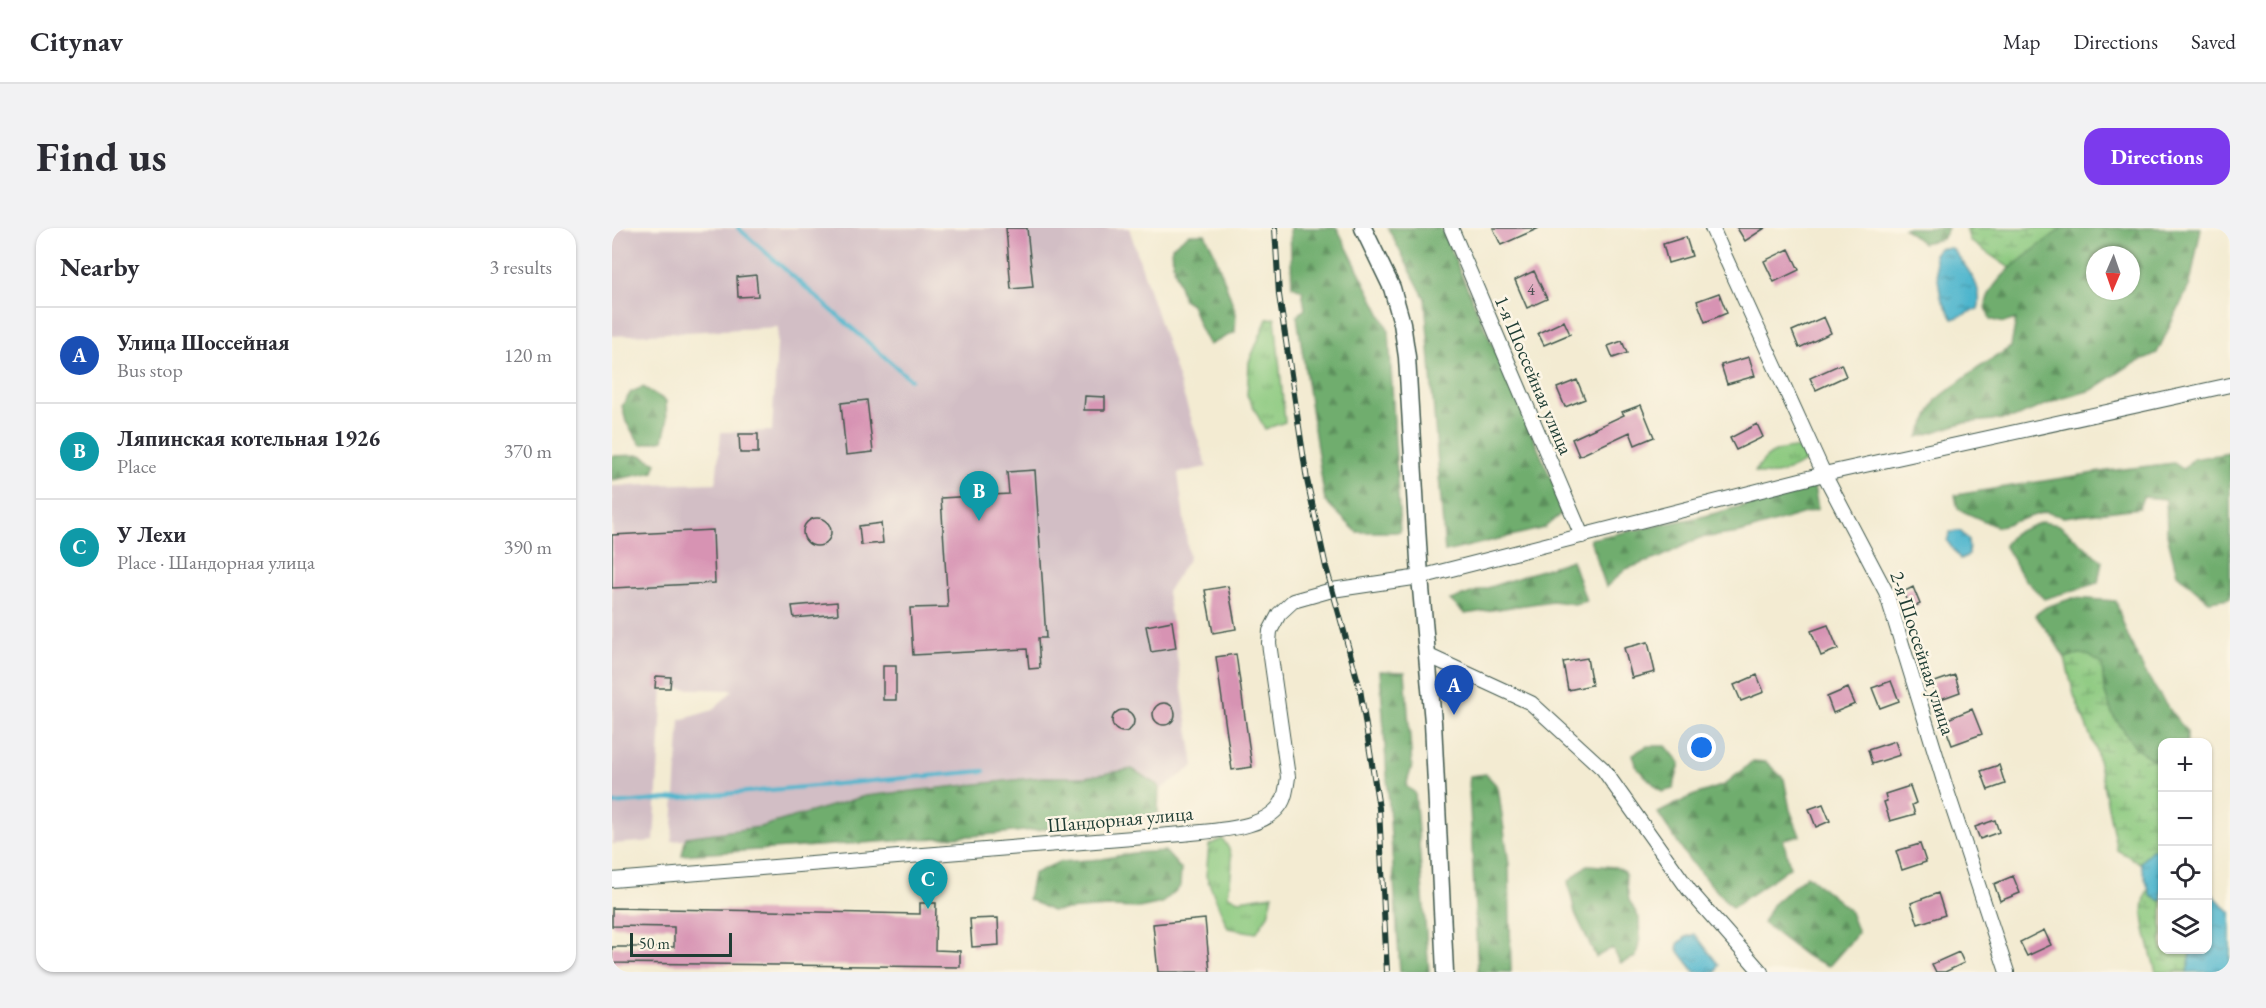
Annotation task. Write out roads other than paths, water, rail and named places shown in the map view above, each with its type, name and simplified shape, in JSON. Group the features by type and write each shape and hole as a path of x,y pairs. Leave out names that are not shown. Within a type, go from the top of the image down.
{"main road":[{"path":"1363,228 1392,288 1402,323 1407,357 1420,577 1434,751 1445,972"}],"street":[{"name":"1-я Шоссейная улица","path":"1451,228 1582,536"},
{"name":"2-я Шоссейная улица","path":"1712,228 1824,474 1886,592 1947,791 2007,972"},
{"name":"Шандорная улица","path":"612,880 1182,834 1247,826 1272,816 1284,799 1288,777 1269,643 1270,632 1279,614 1293,601 1332,590 1420,577 1824,474 2230,385"},
{"path":"1427,655 1531,703 1603,769 1689,890 1761,972"}],"water":[{"path":"1939,248 1952,248 1968,269 1979,293 1978,309 1953,319 1941,298 1934,254"},
{"path":"1960,531 1968,539 1969,555 1960,559 1947,541 1950,532"},
{"path":"2153,849 2158,851 2158,899 2151,896 2140,863"},
{"path":"2212,894 2230,912 2230,972 2187,972 2191,954 2212,954"},
{"path":"1695,934 1719,965 1716,972 1695,972 1677,949 1678,944 1686,937"}],"waterway":[{"path":"738,228 911,380"},
{"path":"612,804 984,771"}],"railway":[{"path":"1275,228 1279,295 1307,480 1326,567 1360,689 1379,808 1387,972"}],"place":[{"name":"Ляпинская котельная 1926","path":"979,521"},
{"name":"Улица Шоссейная","path":"1454,715"},
{"name":"У Лехи","path":"928,909"}]}
